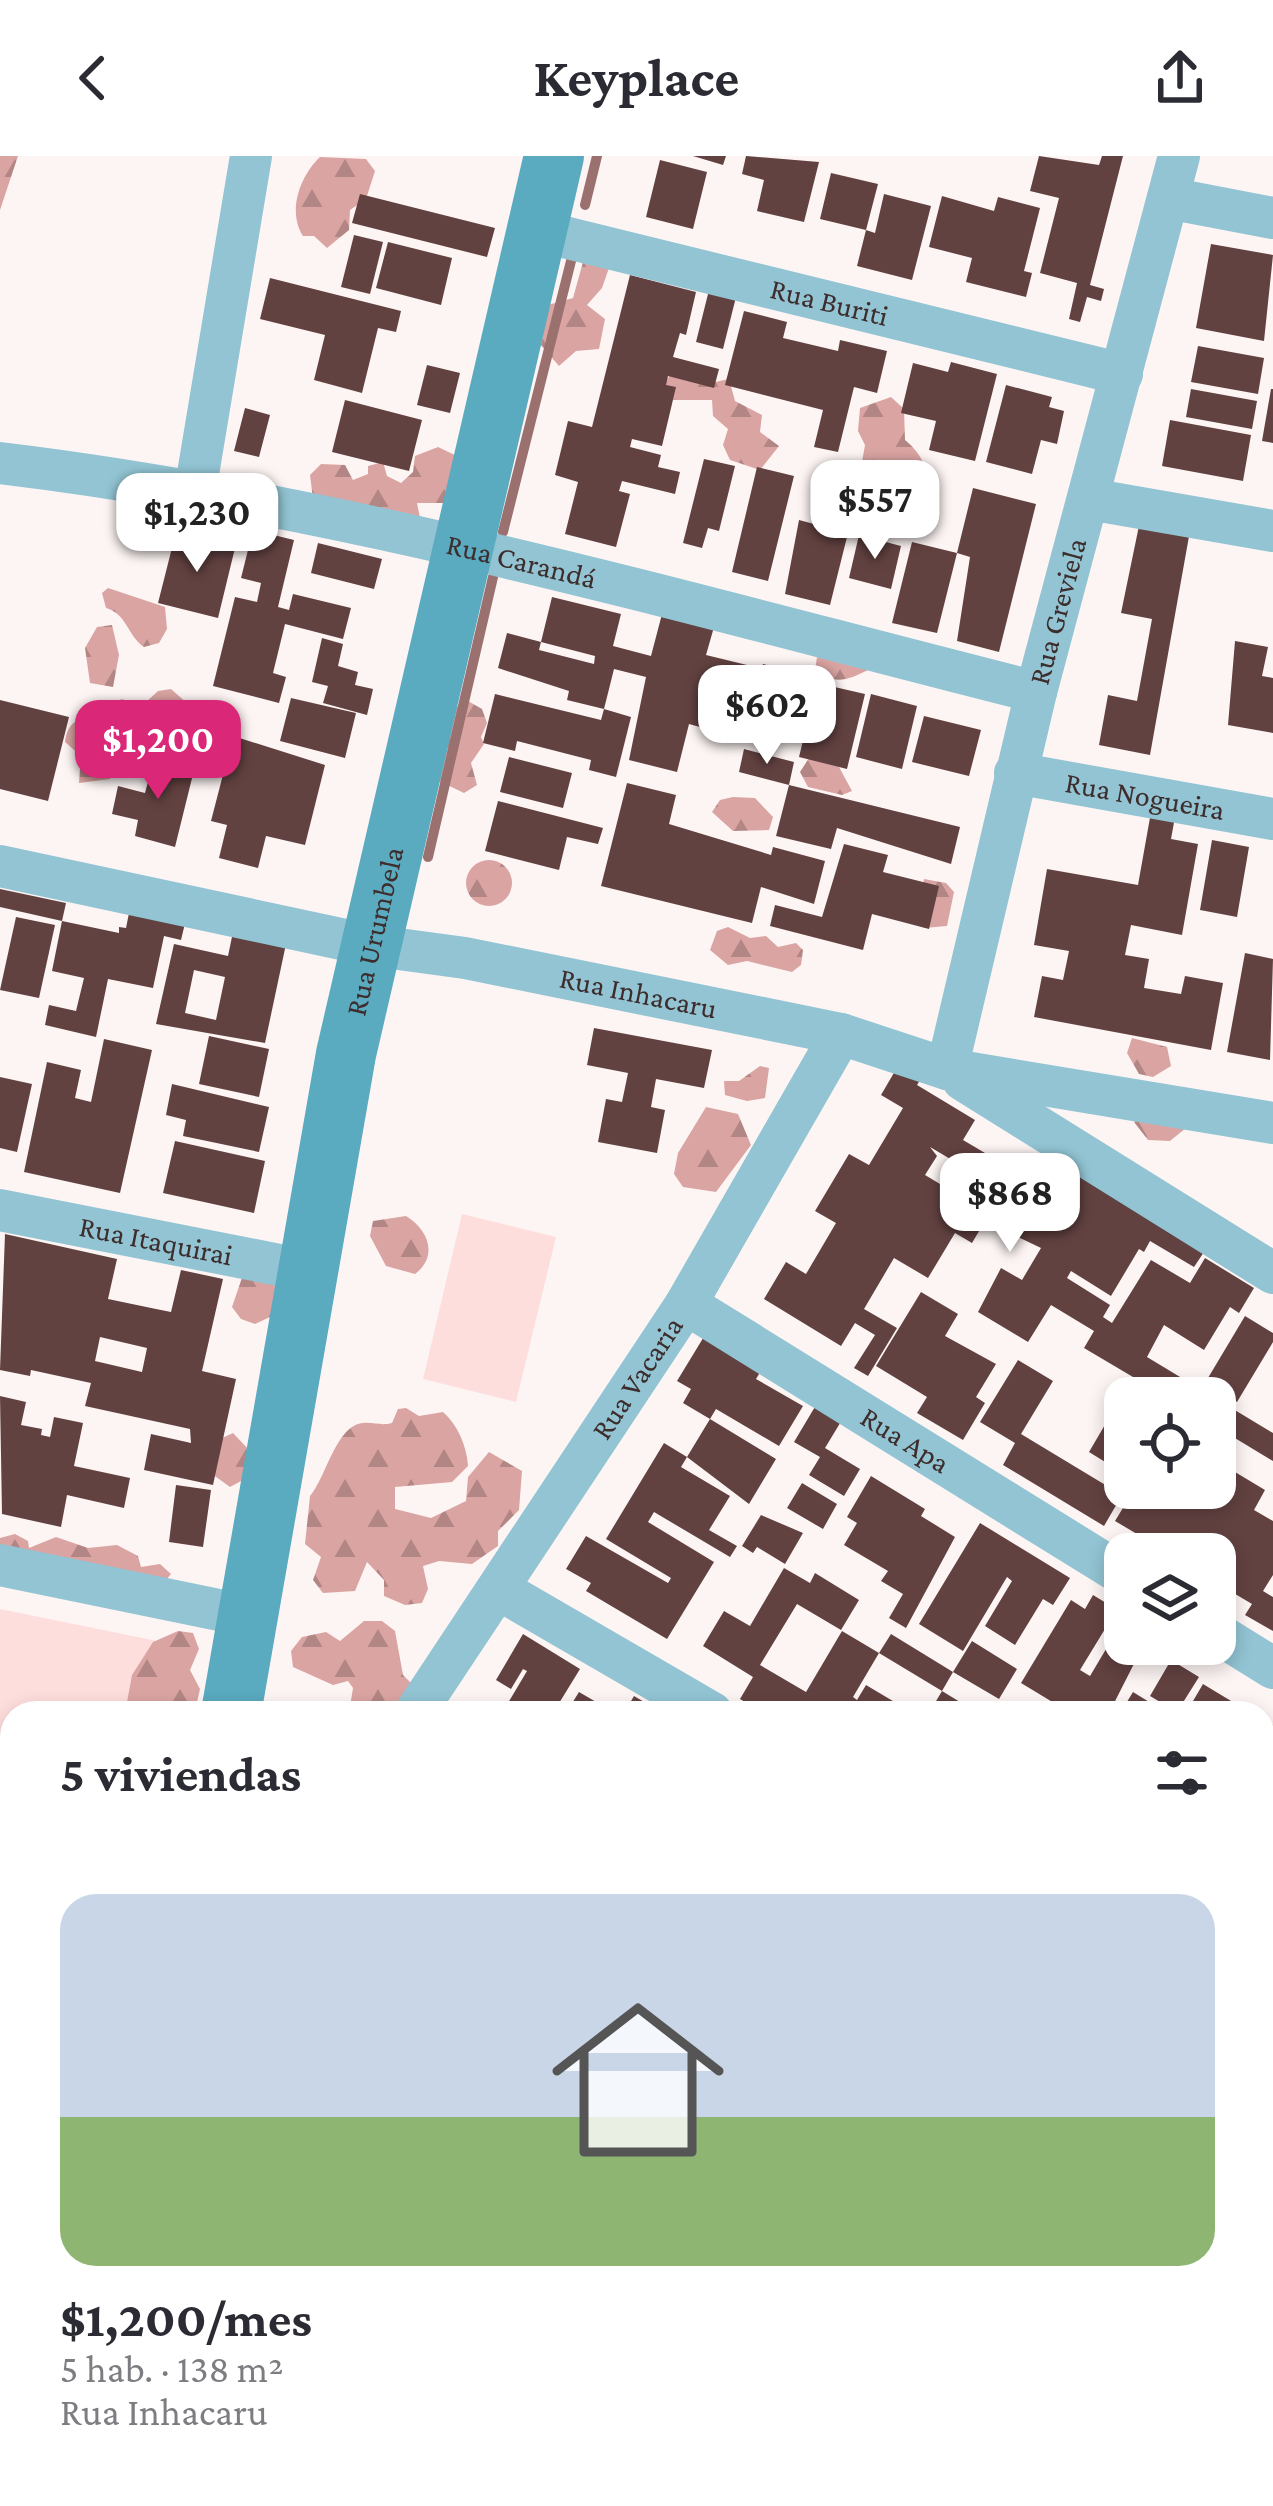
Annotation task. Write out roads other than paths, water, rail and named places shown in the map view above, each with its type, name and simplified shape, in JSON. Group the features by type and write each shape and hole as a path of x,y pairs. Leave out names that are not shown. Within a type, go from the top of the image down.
{"main road":[{"name":"Rua Urumbela","path":"233,1701 369,945 466,549 554,156"}],"street":[{"path":"195,491 251,156"},
{"name":"Rua Greviela","path":"947,1070 1015,773 1179,156"},
{"path":"1168,198 1273,218"},
{"name":"Rua Buriti","path":"535,230 1122,374"},
{"name":"Rua Carandá","path":"0,464 195,491 466,549 1036,692"},
{"path":"1089,499 1273,532"},
{"name":"Rua Nogueira","path":"1015,773 1273,819"},
{"name":"Rua Inhacaru","path":"0,866 369,945 465,958 841,1034 947,1070 1273,1123"},
{"name":"Rua Vacaria","path":"423,1701 686,1304 841,1034"},
{"path":"947,1070 1273,1273"},
{"name":"Rua Itaquirai","path":"0,1210 310,1271"},
{"name":"Rua Apa","path":"686,1304 1104,1563"},
{"path":"0,1565 248,1616"},
{"path":"500,1589 691,1701"},
{"path":"1236,1645 1273,1668"}],"waterway":[{"path":"585,205 597,156"},
{"path":"503,532 573,253"},
{"path":"428,857 493,577"}]}
